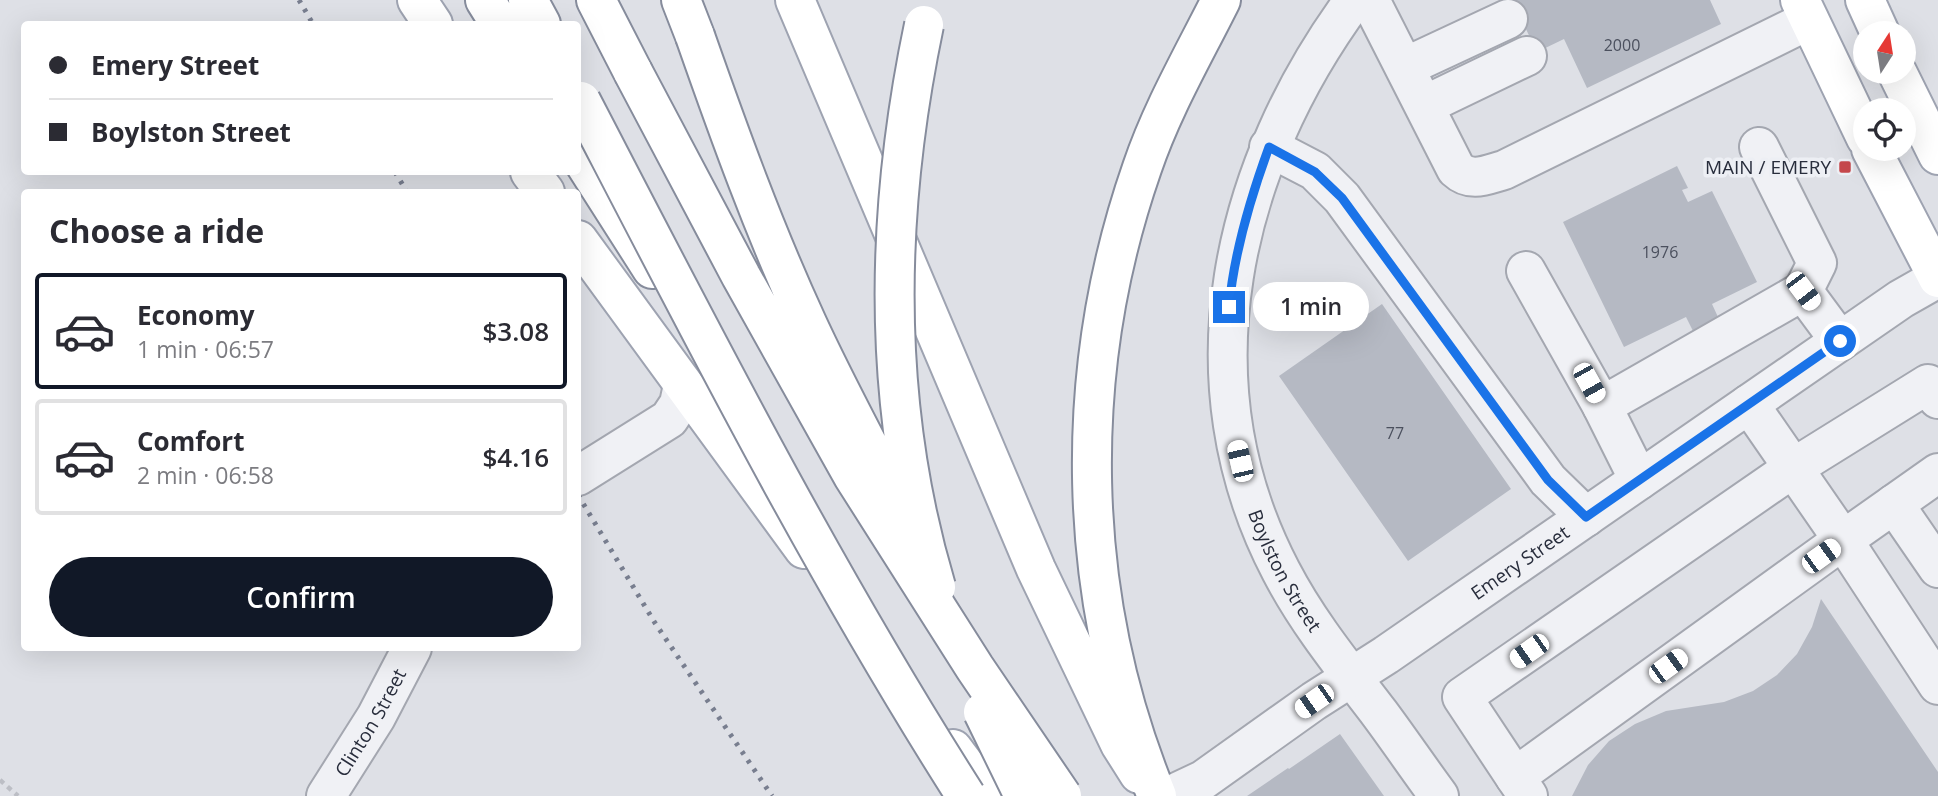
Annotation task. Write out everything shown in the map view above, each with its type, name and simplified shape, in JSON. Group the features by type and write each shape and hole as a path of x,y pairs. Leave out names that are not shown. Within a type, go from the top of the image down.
{"main road":[{"path":"417,0 431,21"},
{"path":"485,0 498,21"},
{"path":"528,0 539,21"},
{"path":"596,0 741,276 853,476 975,668 1062,796"},
{"path":"681,0 762,215 828,369 1040,762"},
{"path":"795,0 1036,569 1120,744 1155,796"},
{"path":"1155,796 1128,719 1113,665 1102,608 1091,503 1094,388 1111,276 1135,188 1163,113 1221,0"},
{"path":"1865,0 1875,21"},
{"path":"1804,10 1853,111"},
{"path":"927,13 905,126 896,226 895,343 902,427 919,523 945,617 985,716 1024,796"},
{"path":"1903,84 1938,155"},
{"path":"581,102 731,388 839,586 966,796"},
{"path":"581,158 731,388"},
{"path":"1877,161 1938,278"},
{"path":"581,244 988,796"}],"street":[{"name":"Boylston Street","path":"1354,0 1291,101 1269,147 1250,199 1231,286 1227,368 1235,440 1245,481 1260,526 1281,571 1327,646 1439,796"},
{"path":"1370,0 1456,169 1464,176 1479,177 1504,170 1804,10"},
{"path":"1405,68 1507,19"},
{"path":"1425,105 1527,56"},
{"path":"1269,147 1315,172 1342,198 1548,480 1586,517"},
{"path":"1602,406 1803,291 1817,262 1759,147"},
{"path":"1526,271 1602,406 1639,480"},
{"name":"Emery Street","path":"1169,796 1203,780 1901,299 1938,278"},
{"path":"1803,291 1840,341"},
{"path":"1938,399 1928,384 1793,468 1462,697 1521,786 1843,540 1938,473"},
{"path":"581,474 660,427 679,404 683,386"},
{"path":"1749,404 1938,685"},
{"path":"1895,504 1938,568"},
{"name":"Clinton Street","path":"326,796 376,717 410,651"}],"path":[{"path":"0,780 18,796"}],"building":[{"path":"1512,0 1710,0 1721,24 1587,88 1564,39 1537,52"},
{"path":"1677,166 1688,188 1682,190 1688,202 1712,191 1757,282 1712,304 1723,328 1698,341 1686,317 1624,347 1563,222"},
{"path":"1382,304 1511,489 1408,561 1279,376"},
{"path":"1821,599 1938,772 1938,796 1572,796 1588,765 1609,741 1635,724 1666,711 1724,702 1753,691 1777,675 1797,654 1812,627"},
{"path":"1340,734 1384,796 1247,796 1289,769"}],"railway":[{"path":"299,0 311,21"},
{"path":"397,175 405,189"},
{"path":"581,500 655,623 772,796"}],"place":[{"name":"MAIN / EMERY","path":"1845,167"}],"route":[{"path":"1229,307 1239,242 1250,199 1269,147 1315,172 1342,198 1548,480 1586,517 1840,341"}]}
